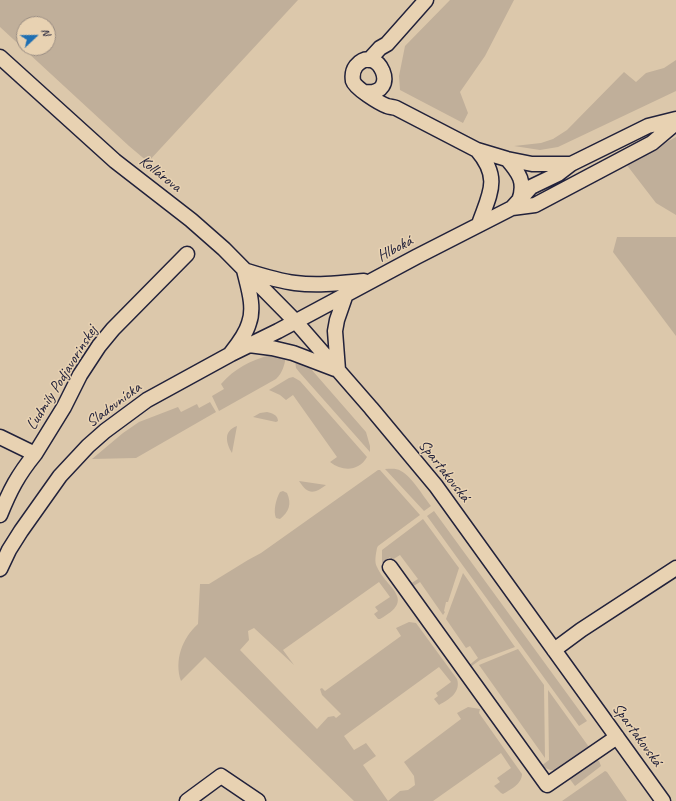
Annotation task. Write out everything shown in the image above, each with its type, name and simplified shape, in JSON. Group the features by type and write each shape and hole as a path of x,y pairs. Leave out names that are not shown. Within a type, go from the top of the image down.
{"street":[{"path":"426,0 387,44 380,48 369,60 361,62 357,65 353,73 353,82 356,86 387,106 396,108 477,150 507,159 532,164 570,164"},
{"path":"382,68 388,54 387,44"},
{"name":"Kollárova","path":"0,57 115,161 191,220 224,249 296,322"},
{"path":"364,92 374,91 382,85 384,75 379,64 369,60"},
{"path":"382,85 394,101 396,108"},
{"name":"Hlboká","path":"296,322 515,205 531,187 558,174 570,164 648,126 676,119"},
{"name":"Hlboká","path":"515,205 535,205 652,143 676,123"},
{"path":"477,150 486,161 491,172 492,179 490,194 479,224"},
{"path":"507,159 521,180 521,194 515,205"},
{"name":"Ľudmily Podjavorinskej","path":"0,514 12,486 22,469 34,454 64,407 80,375 99,346 113,328 187,254"},
{"path":"231,354 250,323 252,314 244,270 296,284 371,281"},
{"path":"249,345 286,351 338,370 335,331 337,320 346,294"},
{"name":"Sladovnícka","path":"0,570 9,550 39,504 60,476 88,446 124,416 147,400 231,354 296,322"},
{"name":"Spartakovská","path":"296,322 371,408 436,486 663,801"},
{"name":"Ľudmily Podjavorinskej","path":"0,437 34,454"},
{"path":"390,568 547,785 617,737"},
{"path":"554,650 581,630 676,568"},
{"path":"187,801 221,776 258,801"}],"shaded area":[{"path":"0,0 298,0 148,162 31,56 56,56 56,16 16,16 16,42 0,27"},
{"path":"450,0 514,0 485,56 460,92 468,113 463,123 400,90 399,76 405,46"},
{"path":"676,60 676,91 558,147 540,150 514,146 541,143 553,139 567,130 624,72 636,82 646,73 664,68"},
{"path":"676,137 676,215 656,203 626,164"},
{"path":"617,237 676,237 676,336 613,252"},
{"path":"270,355 286,357 283,369 276,379 219,411 212,396 224,389 221,384 226,378 243,366"},
{"path":"295,360 311,369 366,432 370,452 300,373 296,368"},
{"path":"293,377 300,381 367,457 364,462 355,467 345,469 330,462 337,457 293,395 286,400 280,395 269,390"},
{"path":"210,402 216,412 136,458 92,459 123,433 139,422 178,407 181,412 197,404 199,408"},
{"path":"267,412 276,416 278,421 276,422 253,417 260,413"},
{"path":"237,426 232,453 228,445 227,438 229,431"},
{"path":"385,469 397,469 405,474 431,506 424,511"},
{"path":"380,470 420,515 377,548 376,565 396,594 398,600 397,606 380,619 378,619 374,614 378,611 375,607 390,597 379,582 283,650 294,665 254,628 248,631 249,640 240,650 317,729 328,717 334,716 336,718 341,714 322,695 320,689 322,688 325,691 401,636 396,628 409,622 416,623 457,679 458,684 456,691 451,698 439,705 434,699 438,696 436,693 451,682 439,667 344,736 354,750 366,743 376,756 363,765 388,801 354,801 205,657 181,681 178,666 184,643 192,630 198,624 200,584 209,584 261,553"},
{"path":"299,481 326,485 311,492 305,489"},
{"path":"283,491 287,493 289,497 289,508 286,514 280,519 276,518 275,509 276,501 280,492"},
{"path":"434,511 587,721 579,726 427,516"},
{"path":"423,519 459,568 448,602 446,602 445,612 443,615 420,582 412,587 410,584 418,579 400,555 392,560 390,557 382,563 382,550"},
{"path":"463,573 515,647 480,660 469,668 468,666 478,658 470,646 466,648 446,619"},
{"path":"518,649 544,685 545,758 479,665"},
{"path":"548,690 589,747 588,750 557,770 550,770 541,766 549,760"},
{"path":"468,707 480,709 479,713 522,774 518,784 503,794 494,786 500,782 497,778 511,768 501,753 433,801 388,801 400,791 408,790 415,785 414,776 404,762 461,719 457,713"},
{"path":"595,760 599,761 601,766 575,786 569,778"},
{"path":"605,771 627,801 562,801"}]}
